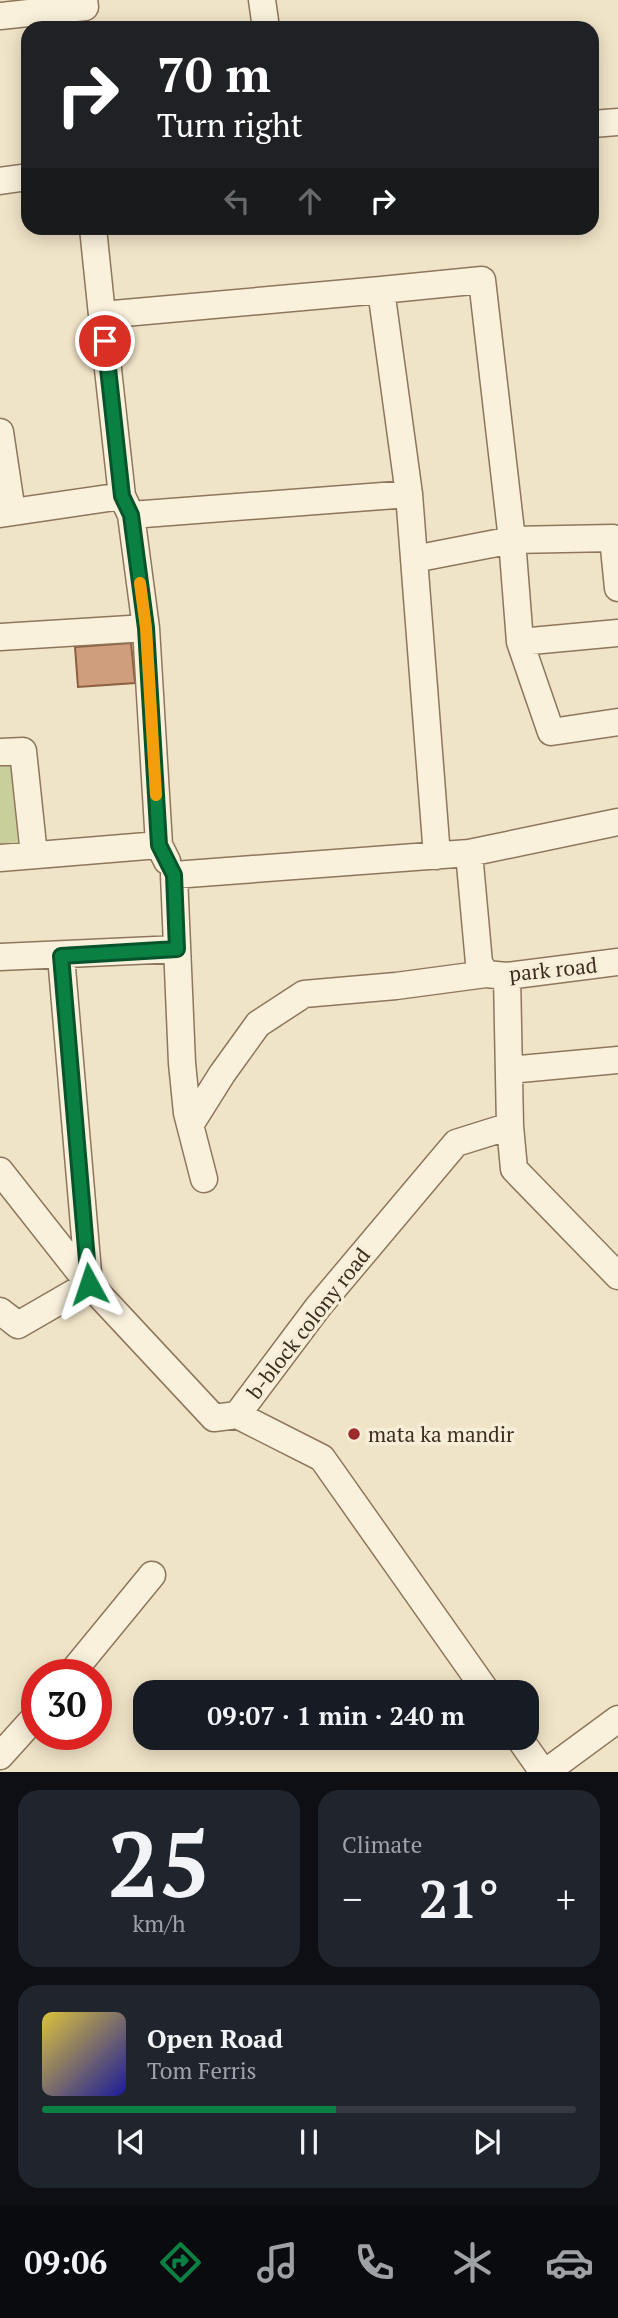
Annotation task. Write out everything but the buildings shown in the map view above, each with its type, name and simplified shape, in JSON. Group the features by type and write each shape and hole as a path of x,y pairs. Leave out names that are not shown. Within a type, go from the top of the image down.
{"street":[{"path":"0,16 85,7 84,0"},
{"path":"262,0 265,21"},
{"path":"599,123 618,122"},
{"path":"0,181 21,178"},
{"path":"94,235 126,506 146,628 159,845 174,875 182,1063 190,1125 204,1179"},
{"path":"102,315 482,280 512,540 520,642 551,732 618,722"},
{"path":"381,290 409,494 437,856"},
{"path":"0,432 6,513 409,494"},
{"path":"414,559 512,540 612,538 618,588"},
{"path":"0,637 146,628"},
{"path":"520,642 618,633"},
{"path":"0,752 23,751 34,855"},
{"path":"174,875 469,853 618,822"},
{"path":"0,858 159,845"},
{"name":"park road","path":"469,853 479,963 496,975 618,962"},
{"path":"0,957 177,949"},
{"path":"61,956 89,1284"},
{"path":"190,1125 258,1024 304,994 496,975 509,1070 514,1169 618,1276"},
{"path":"509,1070 618,1060"},
{"name":"b-block colony road","path":"479,1680 322,1458 237,1415 318,1307 456,1143 510,1126"},
{"path":"0,1171 89,1284 214,1418 237,1415"},
{"path":"0,1311 18,1325 89,1284"},
{"path":"83,1659 152,1574"},
{"path":"528,1750 545,1772 618,1719"},
{"path":"0,1756 21,1733"}],"green space":[{"path":"10,762 18,844 0,846 0,763"}],"slow traffic":[{"path":"140,583 146,628 156,795"}],"place":[{"name":"mata ka mandir","path":"354,1434"}],"route":[{"path":"89,1284 61,956 177,949 174,875 159,845 146,628 131,515 122,496 105,341"}]}
